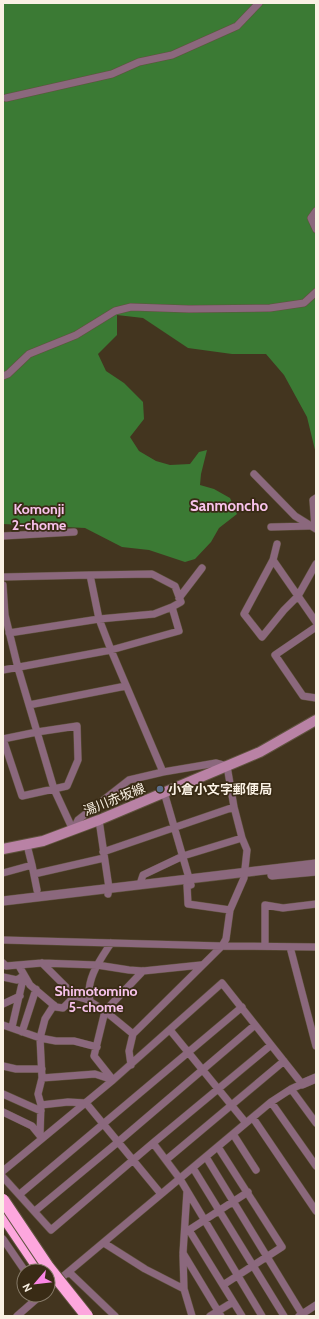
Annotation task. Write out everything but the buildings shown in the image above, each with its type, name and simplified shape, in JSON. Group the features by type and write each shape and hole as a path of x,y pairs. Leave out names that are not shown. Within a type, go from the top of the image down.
{"highway":[{"path":"3,1200 48,1267 87,1316"},
{"path":"3,1215 36,1263"},
{"path":"56,1290 76,1316"}],"main road":[{"name":"湯川赤坂線","path":"3,849 43,841 99,820 260,752 316,720"}],"street":[{"path":"6,98 112,74 139,62 172,55 237,26 259,3"},
{"path":"316,211 311,218 316,229"},
{"path":"3,376 8,374 29,354 76,335 115,311 131,306 189,309 270,308 304,303 316,292"},
{"path":"254,474 295,516 313,528"},
{"path":"313,528 313,500 316,498"},
{"path":"271,527 313,528"},
{"path":"3,536 74,532"},
{"path":"277,544 273,560 244,614 262,637 284,610 298,596 316,564"},
{"path":"273,560 316,622"},
{"path":"179,598 202,568"},
{"path":"3,577 152,574 175,586 181,602 154,614 99,619 9,633"},
{"path":"90,575 99,619 163,772"},
{"path":"3,585 5,616 18,668 54,789 72,830"},
{"path":"3,670 111,650 179,631 172,607"},
{"path":"316,627 275,655 303,696 316,698"},
{"path":"29,705 126,686"},
{"path":"77,726 78,760 67,786 22,796 3,739 37,732 77,726"},
{"path":"72,830 78,820 129,780 163,772 216,763 227,766 234,807 242,838 247,850 244,875 230,910 226,939 222,946 201,965 134,1034 129,1051 131,1065"},
{"path":"164,792 183,856 189,883 188,904 230,910"},
{"path":"34,874 104,855 234,807"},
{"path":"99,820 108,891"},
{"path":"140,884 143,875 183,856 242,838"},
{"path":"27,845 37,890"},
{"path":"3,901 189,883 316,864"},
{"path":"3,873 32,866"},
{"path":"244,875 316,871"},
{"path":"3,907 108,891 140,884 189,883"},
{"path":"265,946 265,905 284,908 316,904"},
{"path":"3,940 316,947"},
{"path":"90,1001 88,995 90,981 97,965 111,943"},
{"path":"290,947 316,1046"},
{"path":"3,963 6,966 42,963 97,965 144,971 201,965"},
{"path":"42,963 75,996 90,1001 134,1034"},
{"path":"19,966 30,985 56,1007 63,1008 75,996"},
{"path":"113,1080 94,1056 105,1011 144,971"},
{"path":"3,977 17,980 24,975"},
{"path":"12,1028 24,975"},
{"path":"3,1171 41,1137 86,1103 131,1065 222,983 302,1084"},
{"path":"22,1032 36,989"},
{"path":"3,1004 20,996"},
{"path":"41,1137 41,1108 38,1094 42,1078 40,1038 45,1018 54,1005"},
{"path":"20,1194 242,1007"},
{"path":"3,1025 40,1038 56,1041 74,1041 97,1047"},
{"path":"35,1211 255,1025"},
{"path":"170,1030 246,1123"},
{"path":"3,1176 51,1230 271,1045"},
{"path":"166,1160 284,1061"},
{"path":"3,1066 16,1069 42,1069"},
{"path":"42,1078 95,1074 113,1080"},
{"path":"56,1283 271,1102 291,1089 316,1078"},
{"path":"291,1089 316,1123"},
{"path":"3,1094 41,1108 68,1102 86,1103 161,1194"},
{"path":"271,1102 316,1166"},
{"path":"3,1112 32,1126 41,1137"},
{"path":"253,1118 315,1208"},
{"path":"233,1134 256,1170"},
{"path":"153,1144 187,1190 262,1316"},
{"path":"218,1147 282,1247 223,1286"},
{"path":"206,1157 267,1257 300,1315 316,1305"},
{"path":"193,1168 284,1316"},
{"path":"187,1190 183,1253 184,1289 192,1316"},
{"path":"242,1316 189,1230 248,1192"},
{"path":"3,1239 20,1263"},
{"path":"104,1243 145,1269 184,1289"},
{"path":"183,1253 219,1314"},
{"path":"69,1272 115,1316"},
{"path":"210,1316 219,1314 233,1302"},
{"path":"17,1316 32,1303"}],"green space":[{"path":"3,3 316,3 316,454 307,417 284,375 266,354 232,354 188,348 143,318 117,315 117,335 98,354 106,371 124,383 143,402 144,419 130,437 139,451 156,461 170,465 190,464 199,452 207,450 200,485 214,489 230,498 237,514 219,528 211,542 195,559 185,562 149,550 122,547 85,528 3,524"}],"place":[{"name":"小倉小文字郵便局","path":"160,789"}],"district":[{"name":"Sanmoncho","path":"229,506"},
{"name":"Komonji 2-chome","path":"39,518"},
{"name":"Shimotomino 5-chome","path":"96,1000"}]}
